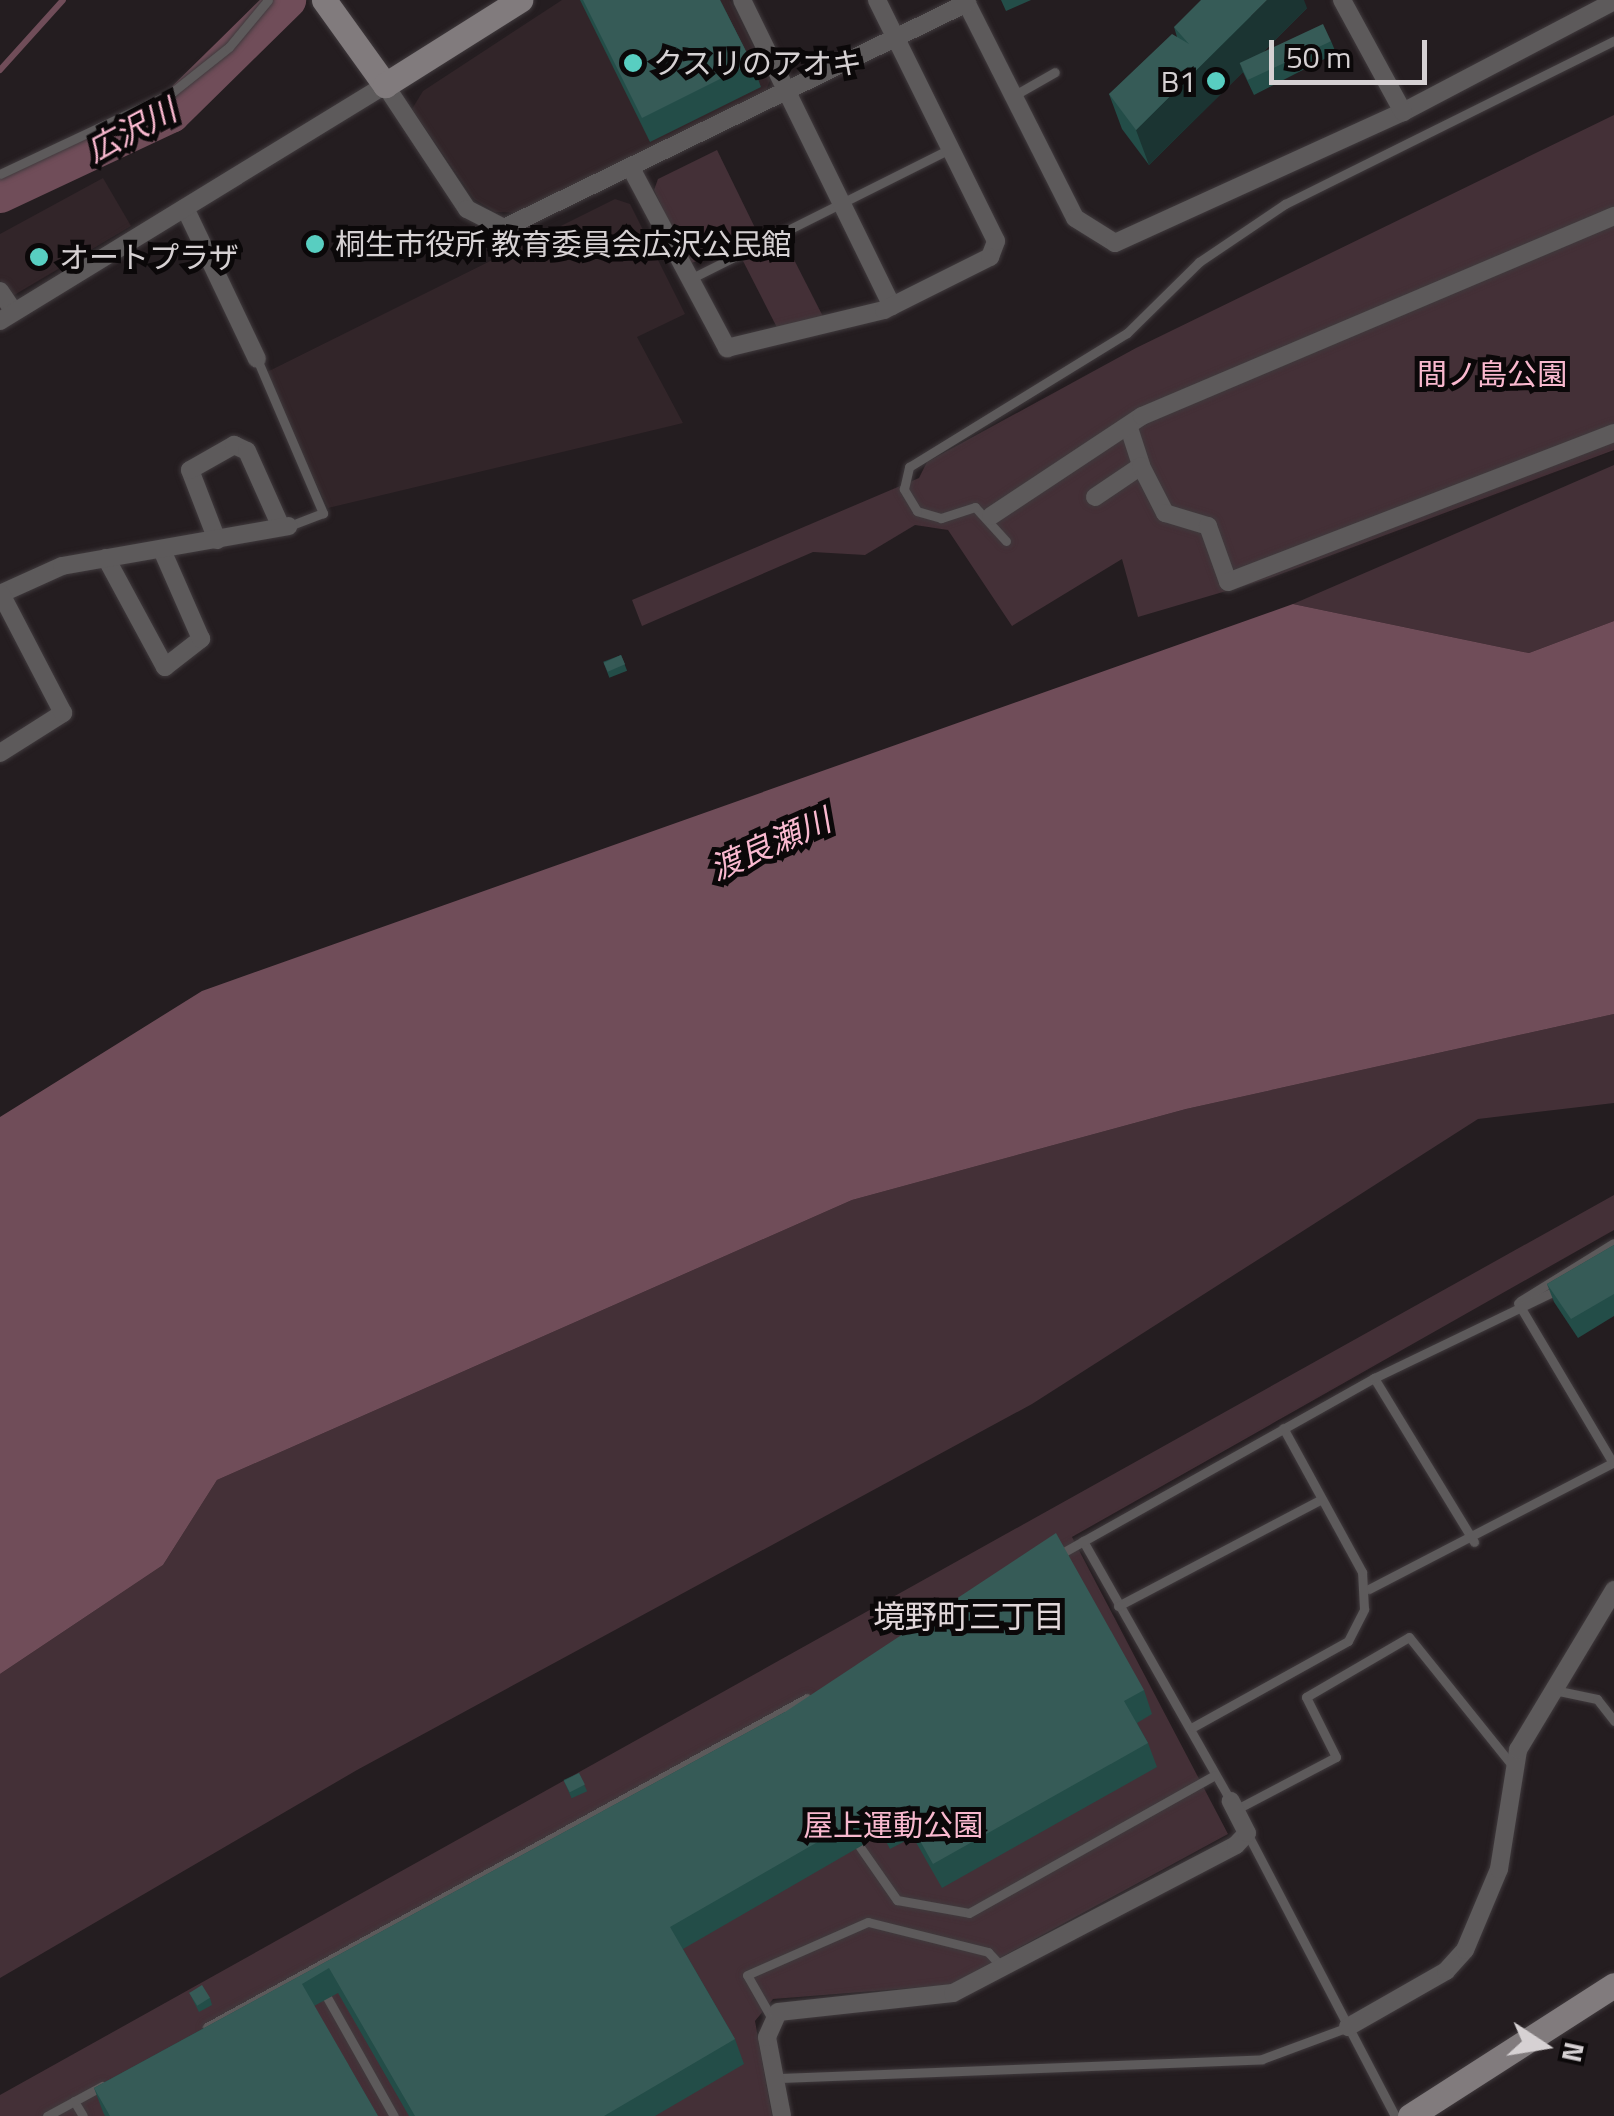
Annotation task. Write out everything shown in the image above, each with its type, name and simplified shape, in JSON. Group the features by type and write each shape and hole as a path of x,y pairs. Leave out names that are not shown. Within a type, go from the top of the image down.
{"street":[{"path":"324,0 467,209 492,227 515,227 633,172 966,2 1075,218 1115,243 1403,112 1614,2"},
{"path":"0,290 7,316 520,0"},
{"path":"742,0 892,306"},
{"path":"633,172 687,280 727,348 892,306 994,253 950,149 877,0"},
{"path":"1342,0 1403,112"},
{"path":"185,208 257,359"},
{"path":"990,516 1129,428 1614,216"},
{"path":"1129,428 1165,513 1208,526 1228,582 1614,433"},
{"path":"0,753 64,713 0,594 45,570 217,540 285,526 247,451 234,445 190,470 217,540"},
{"path":"1094,498 1142,466"},
{"path":"106,558 164,667 201,639 162,550"},
{"path":"1348,2027 1446,1971 1465,1950 1499,1869 1515,1769 1554,1690 1614,1590"},
{"path":"782,2116 771,2017 942,1997 1004,1969 1246,1833 1233,1806"},
{"path":"1410,2116 1614,1986"}],"lane":[{"path":"0,174 170,94 229,47 268,0"},
{"path":"1006,540 990,516 975,508 941,518 916,511 904,478 940,444 1127,333 1199,262 1285,204 1614,41"},
{"path":"1013,96 1055,72"},
{"path":"687,280 950,149"},
{"path":"257,359 323,513 285,526"},
{"path":"1518,1302 1614,1243"},
{"path":"1032,1570 1374,1378 1518,1302 1614,1257"},
{"path":"1194,1728 1348,1641 1369,1589 1474,1542 1614,1462 1518,1302"},
{"path":"1374,1378 1474,1542"},
{"path":"1283,1428 1369,1589"},
{"path":"1118,1606 1320,1500"},
{"path":"1083,1541 1118,1606 1194,1728 1233,1806 1336,1758 1306,1697 1409,1637 1515,1769"},
{"path":"1554,1690 1597,1699 1614,1721"},
{"path":"193,2035 814,1694"},
{"path":"780,1714 787,1725"},
{"path":"860,1847 897,1900 969,1913 1216,1774"},
{"path":"1246,1833 1395,2116"},
{"path":"771,2017 747,1975 868,1922 988,1952 1004,1969"},
{"path":"312,1968 394,2116"},
{"path":"778,2078 1262,2059 1348,2027"},
{"path":"48,2116 108,2082"},
{"path":"74,2101 83,2116"}],"shaded area":[{"path":"562,0 730,0 770,80 766,91 525,213 495,212 474,199 412,109 423,91"},
{"name":"オートプラザ","path":"103,178 131,226 11,297 0,280 0,234"},
{"path":"615,199 630,204 685,314 637,337 683,423 328,508 263,374"}],"green space":[{"name":"間ノ島公園","path":"1614,115 1614,450 1267,579 1138,617 1122,559 1012,626 948,530 915,525 865,555 813,552 642,626 632,600 919,478 927,462 1136,348"},
{"path":"717,150 759,236 689,264 654,190 658,179"},
{"path":"784,240 823,316 782,337 743,261"},
{"path":"1614,465 1614,621 1529,653 1293,604"},
{"path":"1614,1014 1614,1103 1478,1119 1032,1404 357,1770 0,1978 0,1674 163,1565 217,1480 852,1200 1186,1109"},
{"name":"屋上運動公園","path":"1614,1195 1614,1230 1072,1537 1228,1834 950,1985 773,1999 755,2021 772,2116 0,2116 0,2095"}],"water":[{"name":"渡良瀬川","path":"1293,604 1529,653 1614,621 1614,1014 1186,1109 852,1200 217,1480 163,1565 0,1674 0,1117 202,991"}],"building":[{"path":"583,0 720,0 752,63 642,118"},
{"path":"1201,0 1267,0 1136,130 1109,94 1172,34 1189,44 1174,27"},
{"path":"1323,24 1331,41 1248,80 1240,63"},
{"path":"621,655 625,664 608,672 604,663"},
{"path":"1614,1245 1614,1294 1571,1319 1547,1284"},
{"name":"屋上運動公園","path":"1056,1533 1144,1690 1124,1701 1148,1743 933,1864 904,1812 881,1825 873,1810 670,1927 735,2039 604,2116 415,2116 329,1968 302,1984 378,2116 110,2116 94,2088 785,1712"},
{"path":"579,1773 585,1785 570,1792 564,1781"},
{"path":"202,1985 210,1998 197,2006 189,1993"}],"waterway":[{"path":"0,70 63,0"},
{"name":"広沢川","path":"0,194 171,114 287,0"}],"place":[{"name":"クスリのアオキ","path":"633,63"},
{"name":"B1","path":"1216,81"},
{"name":"桐生市役所 教育委員会広沢公民館","path":"315,244"},
{"name":"オートプラザ","path":"39,257"}],"district":[{"name":"境野町三丁目","path":"969,1616"}]}
